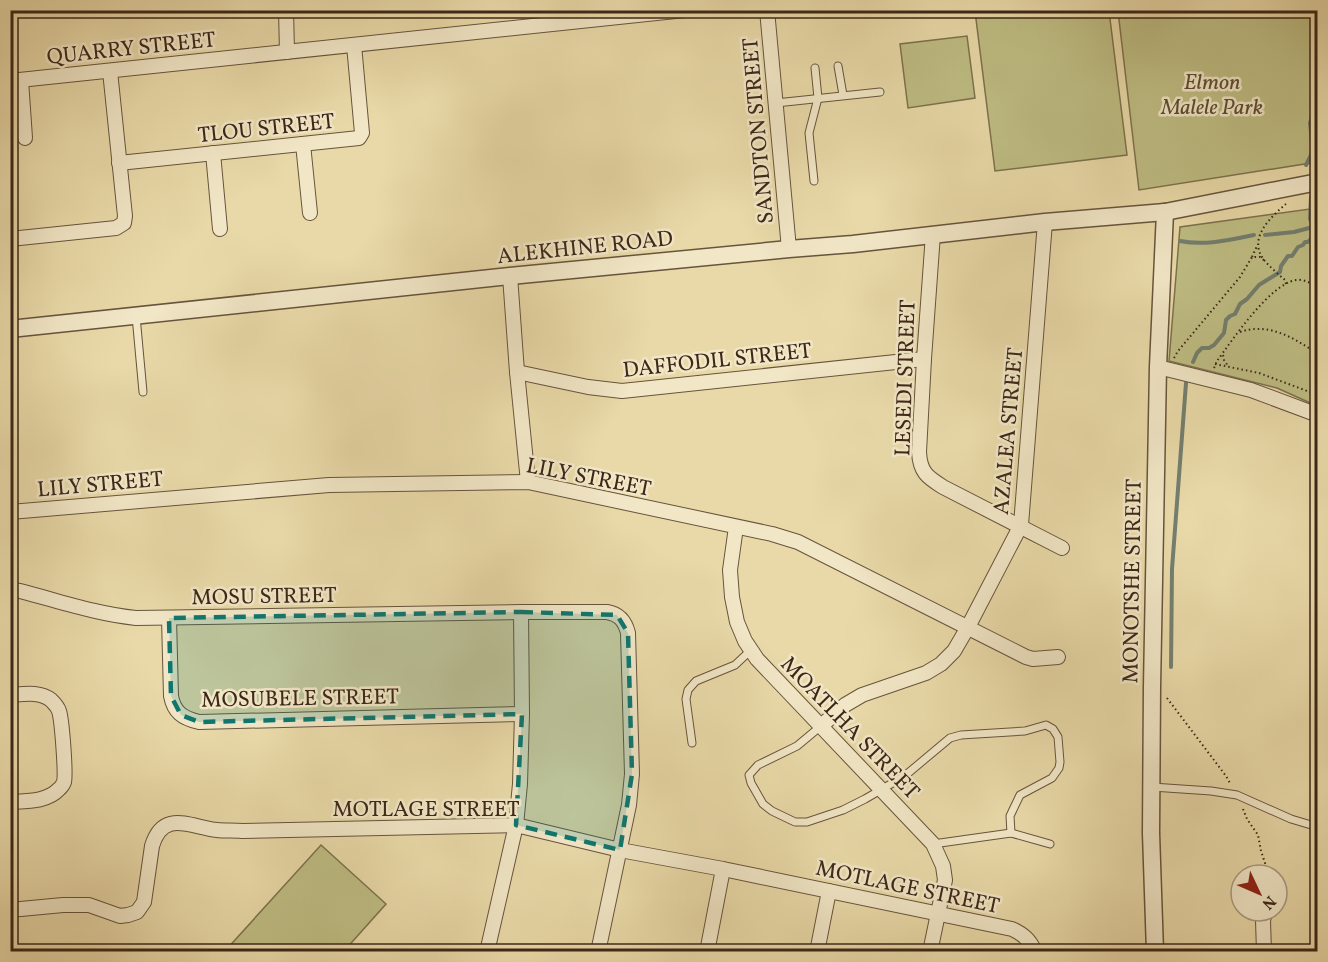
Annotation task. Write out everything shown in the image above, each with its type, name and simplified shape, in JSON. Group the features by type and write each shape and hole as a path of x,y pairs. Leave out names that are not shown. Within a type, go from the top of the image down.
{"street":[{"path":"286,10 287,52"},
{"name":"QUARRY STREET","path":"16,81 354,45 603,15 685,10"},
{"name":"SANDTON STREET","path":"767,10 789,249"},
{"name":"TLOU STREET","path":"119,163 359,138 362,129 354,45"},
{"path":"10,239 116,228 124,223 110,71"},
{"path":"16,81 25,138"},
{"path":"303,144 310,213"},
{"path":"213,153 220,229"},
{"name":"ALEKHINE ROAD","path":"10,330 510,276 1165,212 1317,182"},
{"name":"MONOTSHE STREET","path":"1155,951 1151,833 1152,687 1164,368 1165,212"},
{"name":"AZALEA STREET","path":"820,726 861,695 926,673 941,664 954,651 1020,525 1045,222"},
{"name":"LESEDI STREET","path":"933,234 919,452 922,470 943,487 1062,548"},
{"path":"510,276 528,482"},
{"name":"DAFFODIL STREET","path":"517,372 588,387 621,391 924,358"},
{"path":"1164,368 1251,390 1317,415"},
{"name":"LILY STREET","path":"10,512 329,485 528,482 772,534 798,542 1026,657 1033,659 1058,657"},
{"name":"MOATLHA STREET","path":"736,527 730,570 732,597 737,622 745,641 757,659 933,844 944,866 945,880 930,951"},
{"name":"MOSU STREET","path":"10,590 87,610 136,618 521,612 607,612 617,615 627,627 632,774 629,805 620,850"},
{"path":"487,951 516,825 522,714 521,612"},
{"name":"MOSUBELE STREET","path":"169,618 171,696 173,705 181,715 190,720 199,722 522,714"},
{"path":"10,695 32,693 43,695 51,700 58,709 61,721 64,772 64,782 60,789 51,795 42,799 10,802"},
{"name":"MOTLAGE STREET","path":"10,910 89,905 120,916 136,912 144,902 154,838 164,826 173,822 217,830 242,831 516,825 620,850 1012,929 1029,940 1035,951"},
{"path":"598,951 620,850"},
{"path":"707,951 723,869"},
{"path":"816,951 829,891"},
{"path":"1263,923 1264,951"}],"lane":[{"path":"838,66 843,95"},
{"path":"814,181 809,133 818,98 815,68"},
{"path":"776,103 880,92"},
{"path":"136,316 143,392"},
{"path":"692,743 686,699 688,690 696,681 735,665 751,650"},
{"path":"820,726 797,746 758,765 749,775 763,804 795,822 807,822 843,810 865,799 908,774 950,738 961,735 1025,731 1046,725 1053,729 1058,737 1059,768 1052,778 1020,795 1010,816 1011,833"},
{"path":"1152,787 1237,795 1291,819 1317,827"},
{"path":"933,844 1011,833 1050,844"}],"path":[{"path":"1164,368 1240,277 1258,244 1260,232 1293,197 1291,188"},
{"path":"1258,244 1265,261"},
{"path":"1252,257 1260,257 1282,277 1286,284"},
{"path":"1211,380 1215,364 1223,352 1271,293 1298,280 1311,283 1317,288"},
{"path":"1238,333 1251,329 1276,331 1297,339 1317,354"},
{"path":"1223,352 1222,356 1228,366"},
{"path":"1215,364 1259,373 1317,395"},
{"path":"1165,694 1226,776 1247,819 1258,835 1265,863"}],"highlighted area":[{"path":"521,612 617,615 628,633 632,774 620,850 516,825 522,714 199,722 181,715 171,696 169,618"}],"green space":[{"path":"975,11 1109,11 1127,155 995,171"},
{"name":"Elmon Malele Park","path":"1118,11 1317,11 1317,162 1139,190"},
{"path":"967,36 975,98 908,108 900,44"},
{"path":"1317,208 1317,406 1277,388 1169,361 1180,227"},
{"path":"321,845 386,904 344,951 225,951"}],"waterway":[{"path":"1306,165 1313,151 1310,123 1318,96"},
{"path":"1311,197 1310,219 1318,237"},
{"path":"1265,235 1294,232 1313,227"},
{"path":"1193,362 1202,348 1214,345 1224,333 1226,320 1235,314 1240,304 1259,285 1280,272 1288,256 1292,256 1298,247 1308,242 1315,234"},
{"path":"1180,241 1208,243 1254,235"},
{"path":"1171,667 1172,569 1186,383"}]}
